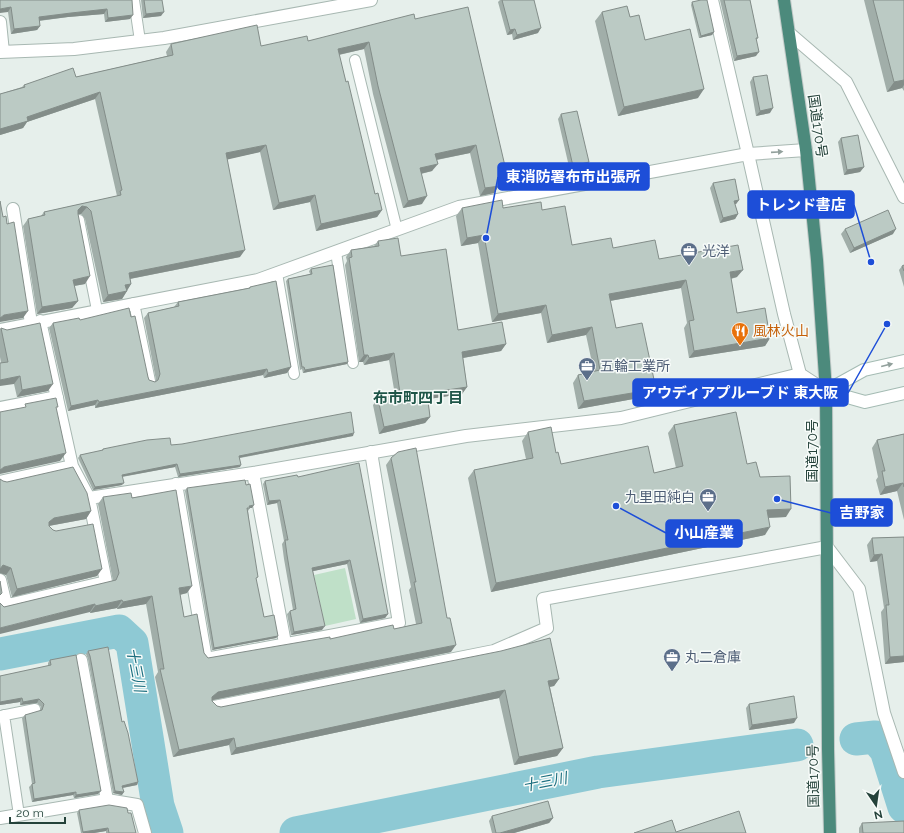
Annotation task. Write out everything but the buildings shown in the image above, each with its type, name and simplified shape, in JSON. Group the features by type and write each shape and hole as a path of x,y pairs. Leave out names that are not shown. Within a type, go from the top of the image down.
{"highway":[{"name":"国道170号","path":"784,0 806,150 817,260 826,391 830,833"}],"street":[{"path":"0,22 2,52 74,49 140,41 371,0"},
{"path":"712,0 784,314 800,374 826,391 865,402 904,393"},
{"path":"789,33 846,82 904,197"},
{"path":"0,330 258,280 459,207 748,154 806,150"},
{"path":"0,580 3,606 106,582 90,525 89,498 72,466 57,397 35,322 13,209"},
{"path":"826,391 864,370 904,360"},
{"path":"89,498 253,473 466,436 621,418 800,374"},
{"path":"0,408 57,397"},
{"path":"176,484 206,659 285,643 399,623 371,452"},
{"path":"0,482 72,466"},
{"path":"253,473 285,643"},
{"path":"214,707 494,651 546,628 543,598 827,547 859,589 884,713 904,772"},
{"path":"81,660 107,800"},
{"path":"0,818 107,800 137,806 145,833"}],"lane":[{"path":"134,0 140,41"},
{"path":"355,60 397,230"},
{"path":"80,220 97,310"},
{"path":"336,252 352,363"},
{"path":"278,273 294,374"},
{"path":"134,303 150,381"},
{"path":"19,815 2,715 35,710"}],"green space":[{"path":"345,568 356,619 325,626 314,575"}],"waterway":[{"name":"十三川","path":"0,654 119,631 132,643 158,806 167,833"},
{"name":"十三川","path":"856,739 875,737 886,750 904,807"},
{"name":"十三川","path":"296,833 598,772 797,745"}],"place":[{"name":"東消防署布市出張所","path":"486,238"},
{"name":"トレンド書店","path":"871,262"},
{"name":"光洋","path":"689,266"},
{"name":"アウディアプルーブド 東大阪","path":"887,324"},
{"name":"風林火山","path":"740,346"},
{"name":"五輪工業所","path":"587,381"},
{"name":"吉野家","path":"777,499"},
{"name":"小山産業","path":"616,506"},
{"name":"九里田純白","path":"708,512"},
{"name":"丸二倉庫","path":"672,672"}],"district":[{"name":"布市町四丁目","path":"418,398"}]}
